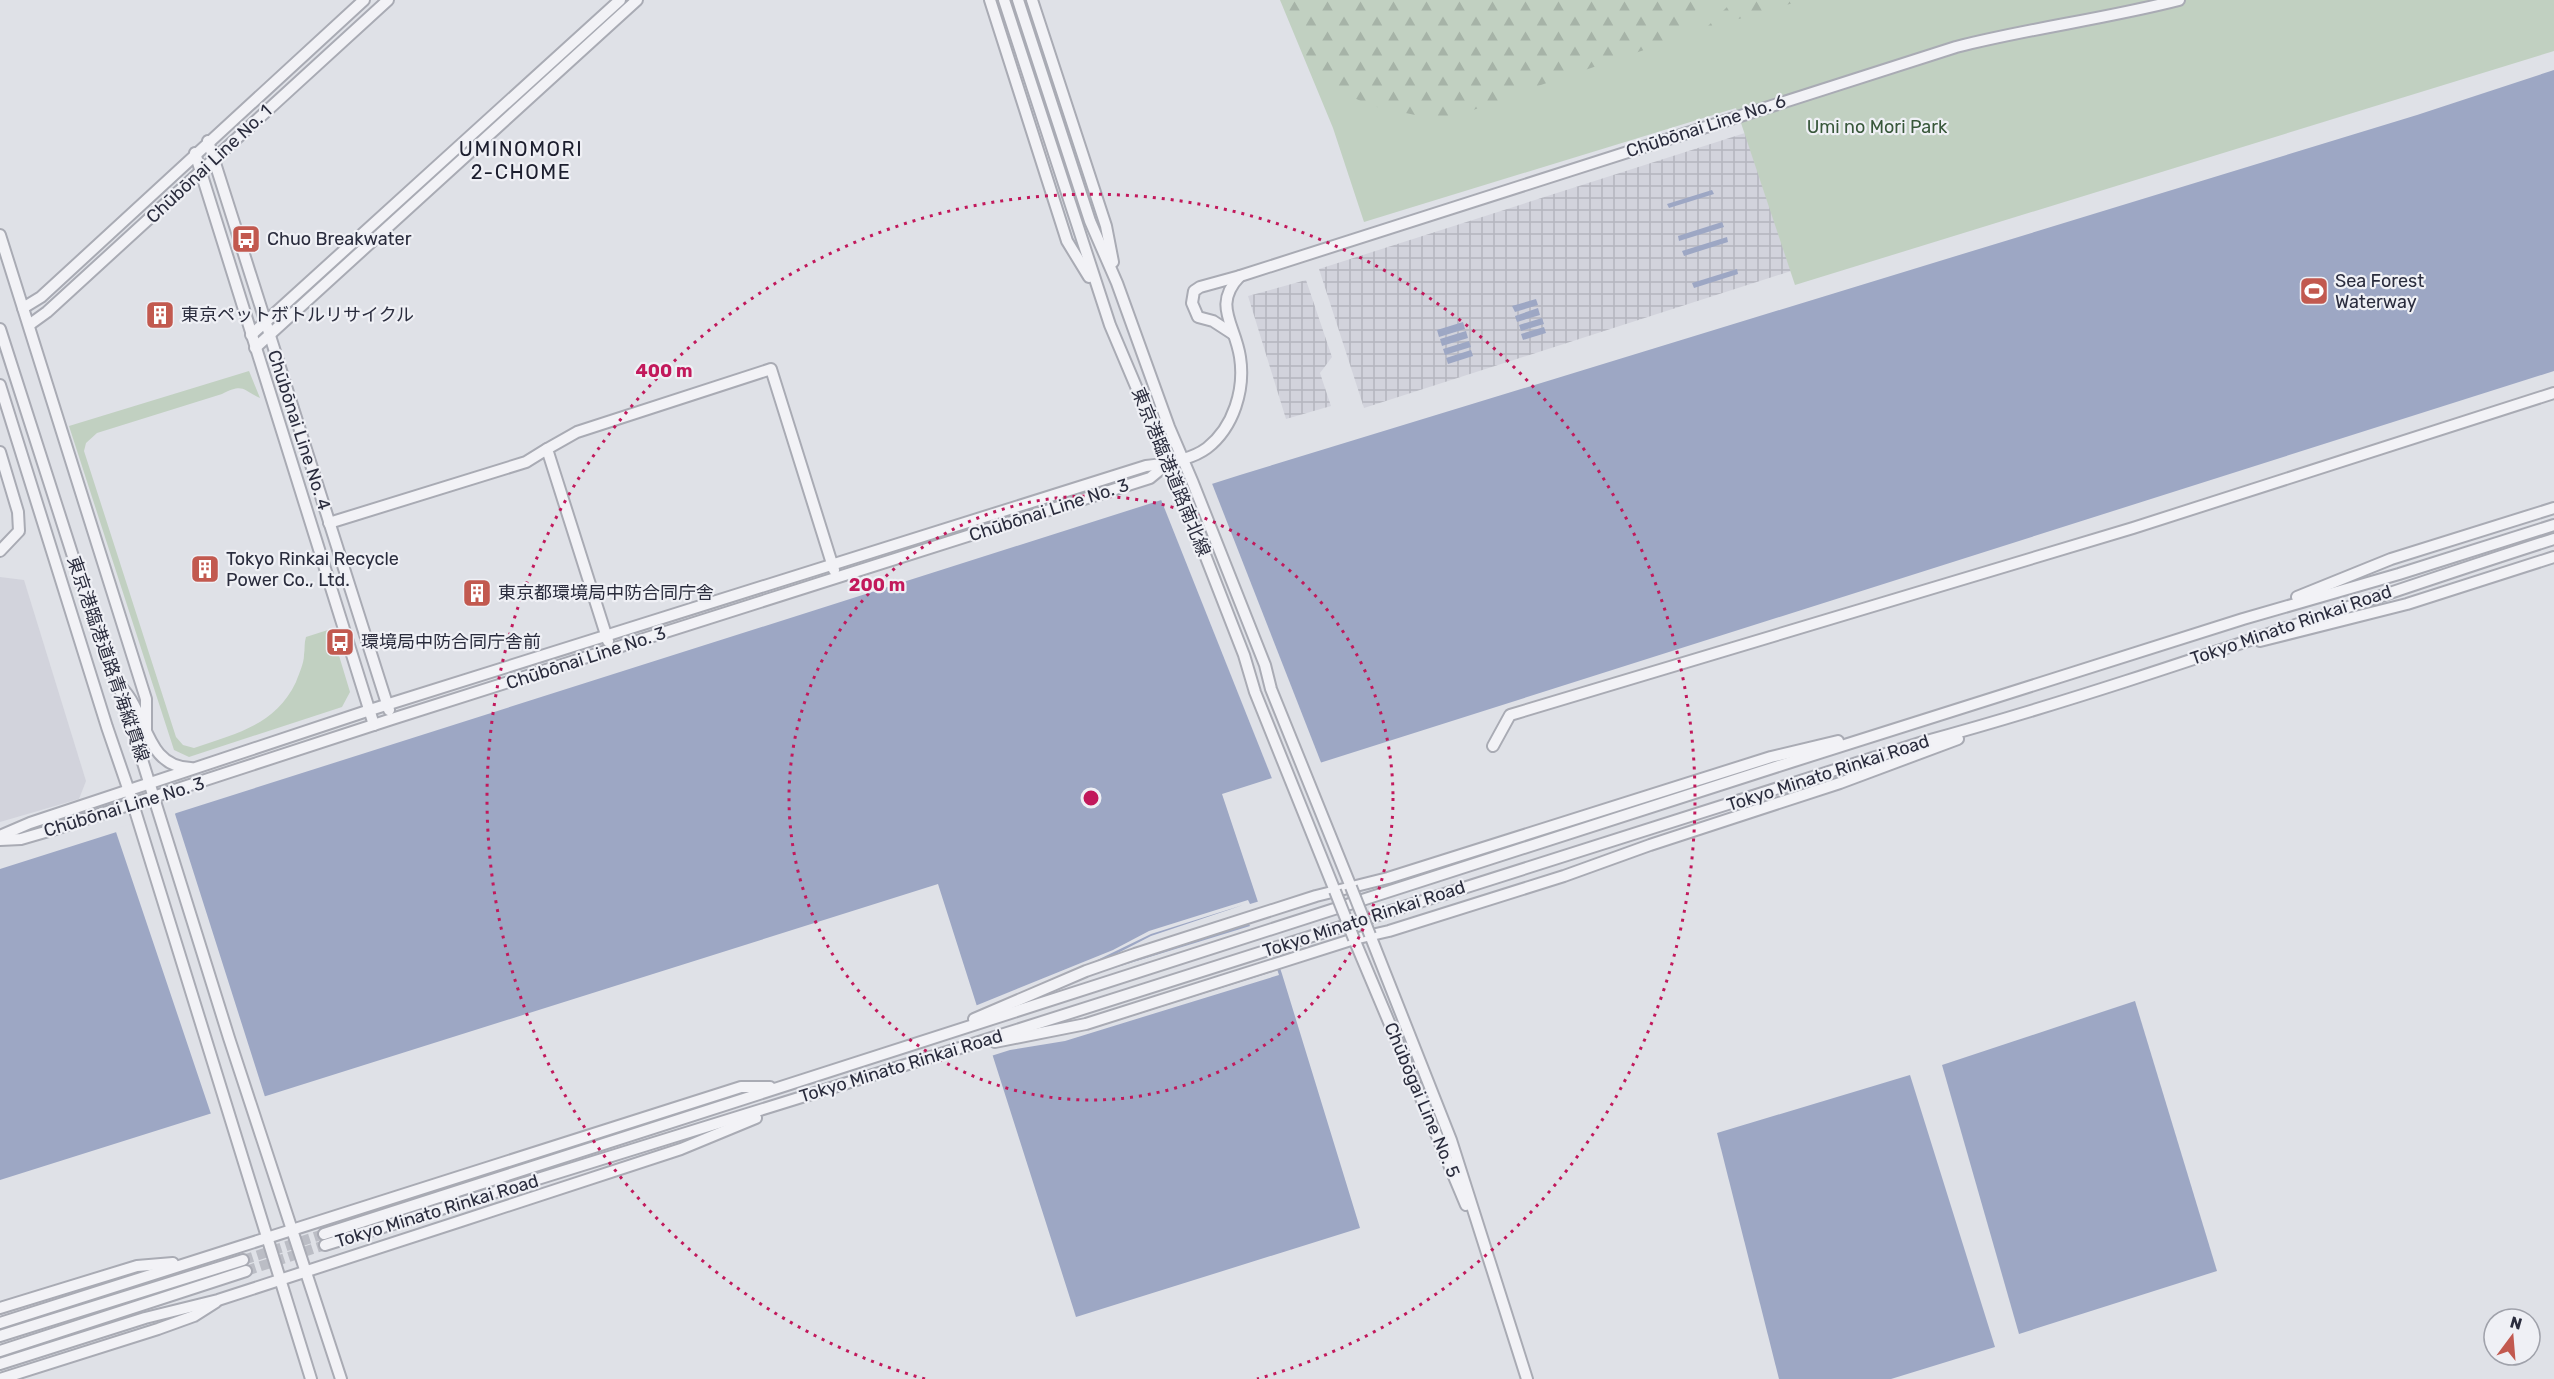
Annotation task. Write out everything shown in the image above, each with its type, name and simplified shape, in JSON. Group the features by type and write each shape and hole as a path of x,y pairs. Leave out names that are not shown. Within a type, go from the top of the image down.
{"street":[{"name":"Chūbōnai Line No. 1","path":"23,308 41,297 364,0"},
{"name":"Chūbōnai Line No. 1","path":"28,325 47,312 388,0"},
{"path":"251,335 620,0"},
{"path":"255,348 638,0"},
{"path":"990,0 1067,241 1098,290"},
{"name":"東京港臨港道路南北線","path":"1004,0 1098,290 1167,464 1179,488 1260,703 1354,939"},
{"name":"東京港臨港道路南北線","path":"1018,0 1090,221 1117,283 1169,428 1193,483 1265,665 1271,689 1370,935"},
{"path":"1032,0 1106,226 1117,283"},
{"name":"Chūbōnai Line No. 6","path":"1211,285 1956,47 1997,37 2114,16 2179,0"},
{"name":"Chūbōnai Line No. 4","path":"208,141 392,719"},
{"name":"Chūbōnai Line No. 4","path":"195,153 374,725"},
{"path":"0,234 146,699 146,730"},
{"path":"1182,458 1207,448 1224,430 1234,411 1241,385 1242,369 1238,348 1226,312 1226,298 1228,290 1240,276"},
{"path":"1226,298 1223,291 1211,285 1194,291 1191,303 1198,317 1213,321 1233,334"},
{"name":"東京港臨港道路青海縦貫線","path":"0,329 76,569 119,686 229,1038 341,1379"},
{"path":"329,523 526,462 577,432 771,369 837,578"},
{"name":"東京港臨港道路青海縦貫線","path":"0,385 129,791 311,1379"},
{"path":"1493,746 1510,716 2133,528 2554,393"},
{"path":"547,449 611,650"},
{"path":"0,452 18,512 19,531 0,551"},
{"name":"Chūbōnai Line No. 3","path":"0,838 30,823 370,710 832,563 1146,466 1167,464 1182,458"},
{"name":"Chūbōnai Line No. 3","path":"0,838 21,839 155,798 392,719 1150,478 1167,464"},
{"path":"2244,619 2391,559 2554,508"},
{"name":"Tokyo Minato Rinkai Road","path":"2554,525 2399,574 2244,619 943,1034 324,1240 945,1053 1923,742 1988,724 2236,645 2402,587 2554,539"},
{"path":"2236,645 2277,638 2407,604 2554,556"},
{"path":"119,686 132,699 146,730 166,762 179,768 193,768"},
{"path":"943,1034 994,1009 1086,971 1335,891 1389,878 1771,757 1921,722"},
{"path":"963,1047 1086,1024 1354,939 1564,876 1650,845 1840,783 1965,737 1988,724"},
{"name":"Chūbōgai Line No. 5","path":"1370,935 1451,1140 1527,1379"},
{"name":"Chūbōgai Line No. 5","path":"1354,939 1429,1122 1490,1260"},
{"path":"0,1364 145,1318 218,1300 681,1149 834,1086"},
{"path":"0,1323 741,1087 779,1087"},
{"path":"0,1336 243,1260"},
{"path":"0,1308 137,1266 191,1262"},
{"path":"0,1351 246,1271"},
{"path":"0,1379 194,1316 218,1300"}],"shaded area":[{"path":"1745,133 1791,271 1364,408 1319,269"},
{"path":"1306,280 1332,357 1320,373 1331,406 1286,419 1248,296"},
{"path":"0,577 24,580 86,781 79,799 0,822"}],"green space":[{"name":"Umi no Mori Park","path":"1280,0 2554,0 2554,51 1795,285 1736,108 1364,222 1333,128"},
{"path":"1285,0 1705,0 1669,39 1444,121 1372,106 1316,81"},
{"path":"1734,0 1803,0 1705,29"},
{"path":"249,371 260,398 243,389 235,389 97,433 86,443 84,451 176,737 183,745 194,748 239,732 266,718 287,697 296,682 303,661 306,637 331,629 350,692 342,707 189,757 174,750 69,426"}],"water":[{"path":"2554,70 2554,371 1222,794 1282,974 1360,1228 1076,1317 938,884 0,1180 0,869 1240,475 2417,115"},
{"path":"1712,190 1714,194 1669,208 1667,204"},
{"path":"1722,222 1724,227 1679,241 1678,236"},
{"path":"1727,237 1728,242 1684,256 1682,251"},
{"path":"1737,269 1738,274 1694,288 1692,283"},
{"path":"1536,299 1538,305 1515,312 1512,306"},
{"path":"1538,308 1540,315 1517,322 1515,316"},
{"path":"1542,318 1544,324 1521,331 1519,325"},
{"path":"1463,322 1465,329 1439,337 1437,330"},
{"path":"1544,327 1546,333 1523,340 1521,334"},
{"path":"1466,331 1468,338 1442,346 1440,339"},
{"path":"1469,341 1471,347 1445,355 1443,349"},
{"path":"1471,350 1473,356 1448,364 1446,358"},
{"path":"2135,1001 2217,1271 2019,1334 1942,1065"},
{"path":"1910,1075 1995,1347 1891,1379 1779,1379 1717,1133"}],"pier":[{"path":"1211,481 1322,765 1273,781 1160,497"},
{"path":"177,809 175,814 266,1100 212,1117 115,829"},
{"path":"1248,900 1250,904 1260,901 1282,967 1277,969 1279,975 1065,1041 1010,1050 991,1056 975,1006 1113,950 1149,931","holes":["1243,905 1151,936 1116,954 1085,966 1151,934","1249,924 1250,926 1088,976","1272,971 1088,1030 1088,1029"]}],"tunnel":[{"path":"243,1260 324,1234"},
{"path":"246,1271 325,1245"}],"place":[{"name":"Chuo Breakwater","path":"246,239"},
{"name":"Sea Forest Waterway","path":"2314,291"},
{"name":"東京ペットボトルリサイクル","path":"160,315"},
{"name":"Tokyo Rinkai Recycle Power Co., Ltd.","path":"205,569"},
{"name":"東京都環境局中防合同庁舎","path":"477,593"},
{"name":"環境局中防合同庁舎前","path":"340,642"}],"district":[{"name":"UMINOMORI 2-CHOME","path":"521,160"}]}
